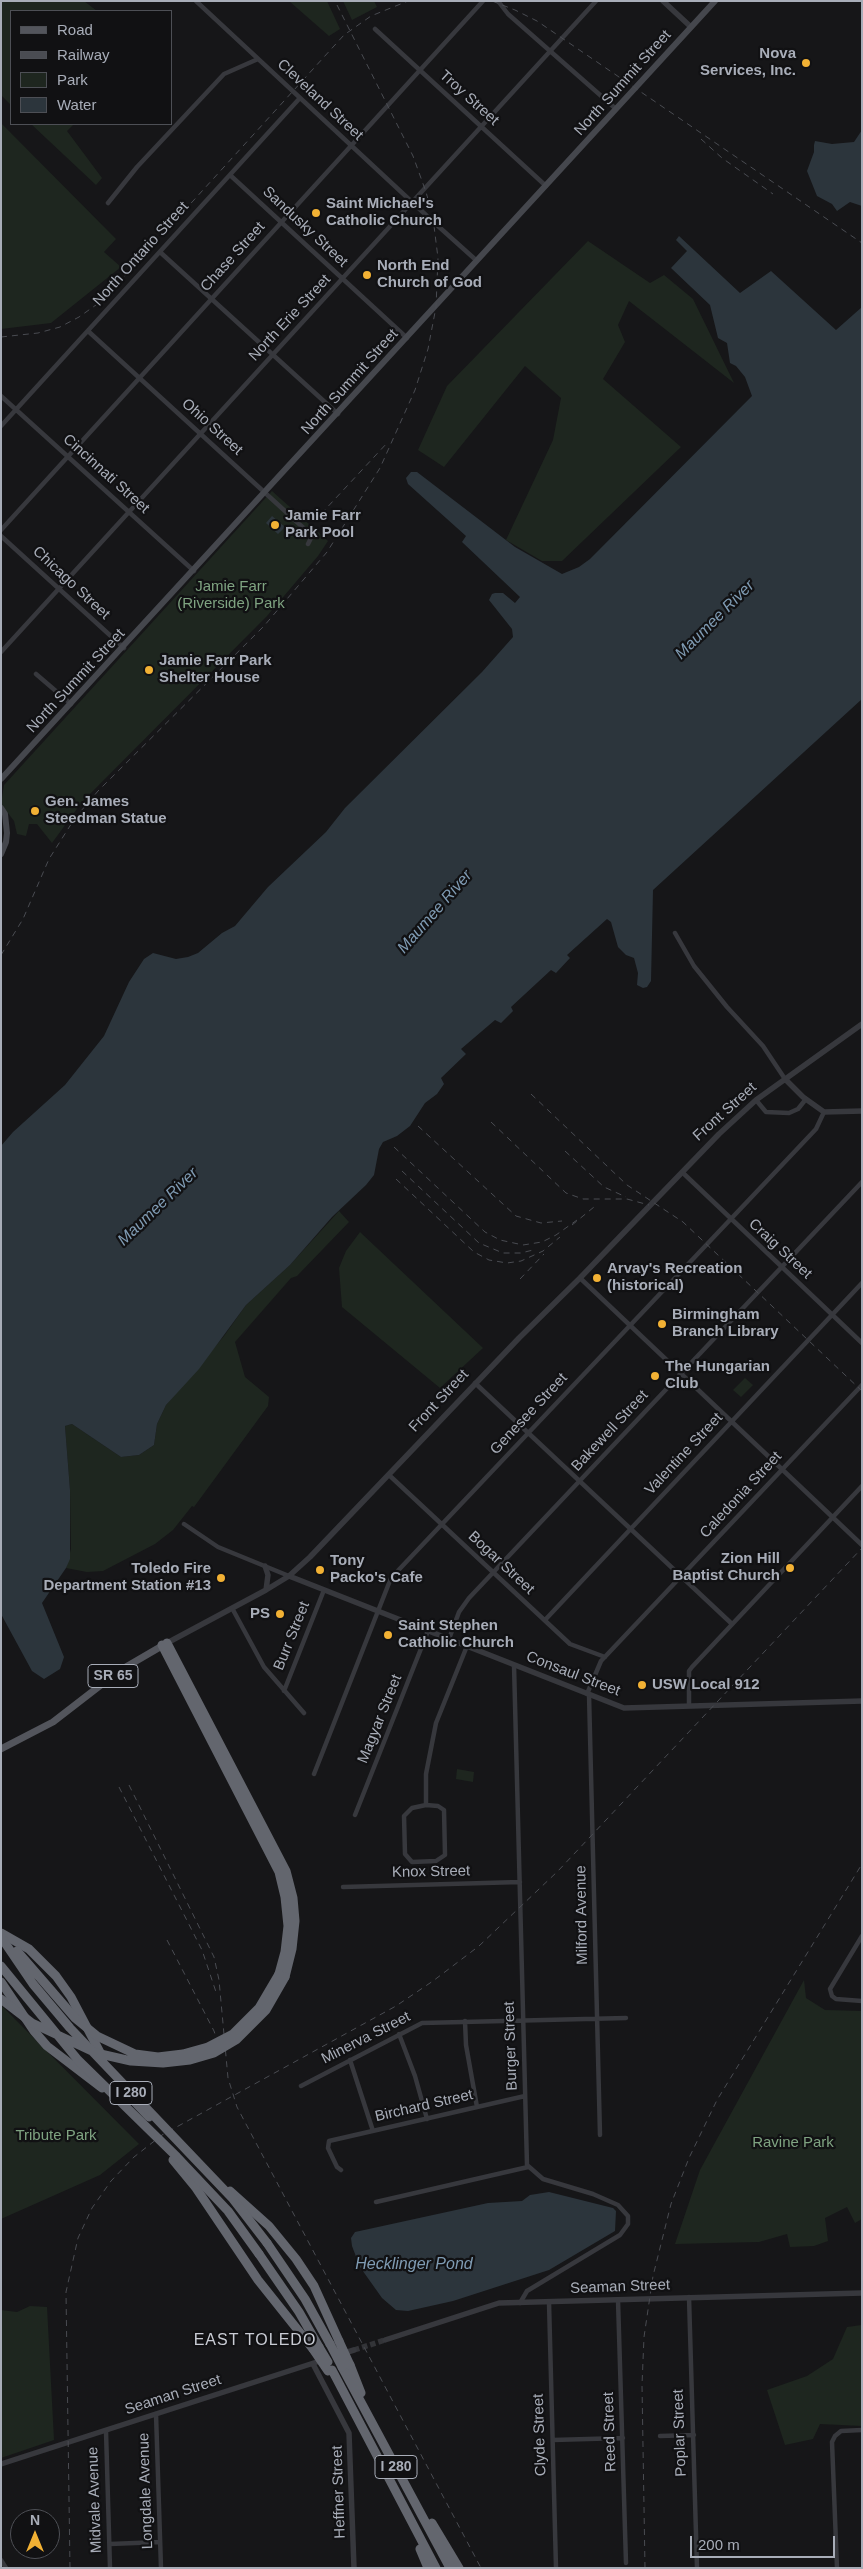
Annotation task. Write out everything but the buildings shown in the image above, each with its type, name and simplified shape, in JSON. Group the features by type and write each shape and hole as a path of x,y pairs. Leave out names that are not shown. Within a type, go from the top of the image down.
{"highway":[{"path":"1,1999 32,2023 96,2053 131,2060 163,2063 190,2060 206,2055 236,2040 266,2010 282,1976 293,1943 294,1921 293,1898 286,1871 165,1644"},
{"path":"1,1935 75,2018 97,2036 135,2054 158,2056 183,2054 208,2047 233,2034 259,2008 282,1976"},
{"path":"1,1935 29,1949 56,1976 71,1997 114,2078 148,2117 256,2214 283,2242 314,2286 334,2342"},
{"name":"I 280","path":"1,1935 33,1984 70,2028 233,2199 267,2243 334,2342 366,2410 450,2568"},
{"name":"I 280","path":"1,1966 78,2060 228,2211 300,2312 316,2348 331,2371 436,2568"},
{"path":"1,1982 34,2031 48,2046 107,2092 173,2160 196,2188 267,2292 316,2348"},
{"path":"384,2445 459,2568"},
{"path":"402,2505 407,2522 428,2568"}],"main road":[{"name":"North Summit Street","path":"2,779 194,572 715,1"},
{"path":"1,808 5,814 2,822 6,842 1,854"},
{"name":"Front Street","path":"1,1749 53,1722 119,1671 165,1644"}],"street":[{"name":"Cleveland Street","path":"196,1 299,99 427,216"},
{"name":"Chase Street","path":"1,530 483,1"},
{"path":"498,1 508,14 616,109"},
{"name":"North Erie Street","path":"1,652 596,1"},
{"path":"663,1 691,27"},
{"name":"Troy Street","path":"375,29 546,186"},
{"path":"108,203 137,167 224,74 258,59"},
{"name":"North Ontario Street","path":"1,426 299,99"},
{"name":"Sandusky Street","path":"230,175 407,338"},
{"path":"438,226 477,261"},
{"path":"160,252 338,414"},
{"name":"Ohio Street","path":"88,331 309,533 311,538 308,544"},
{"name":"Cincinnati Street","path":"1,396 194,572"},
{"name":"Chicago Street","path":"1,536 124,648"},
{"path":"36,674 71,704"},
{"path":"675,933 694,966 763,1046 785,1079 806,1099 824,1112 862,1111"},
{"name":"Front Street","path":"165,1644 266,1590 288,1576 310,1557 475,1383 580,1278 719,1134 756,1100 862,1024"},
{"path":"756,1100 766,1112 789,1113 798,1109 806,1099"},
{"name":"Genesee Street","path":"314,1774 391,1578 816,1129 824,1112"},
{"name":"Craig Street","path":"682,1172 862,1343"},
{"name":"Bakewell Street","path":"449,1639 464,1605 862,1182"},
{"path":"580,1278 862,1545"},
{"name":"Valentine Street","path":"545,1620 862,1283"},
{"path":"475,1383 732,1624"},
{"name":"Caledonia Street","path":"588,1694 604,1657 862,1385"},
{"name":"Bogar Street","path":"389,1475 570,1644 604,1657"},
{"path":"689,1706 689,1671 862,1486"},
{"name":"Consaul Street","path":"184,1524 218,1547 624,1708 862,1701"},
{"path":"265,1566 268,1575 266,1590"},
{"name":"Burr Street","path":"284,1691 324,1590"},
{"path":"232,1608 264,1667 304,1713"},
{"name":"Magyar Street","path":"355,1815 428,1631"},
{"path":"426,1805 426,1774 436,1723 467,1646"},
{"name":"Burger Street","path":"514,1665 528,2166"},
{"name":"Milford Avenue","path":"588,1694 600,2135"},
{"path":"426,1805 438,1806 444,1810 445,1855 436,1861 412,1862 405,1854 404,1816 412,1808 426,1805"},
{"name":"Knox Street","path":"343,1887 520,1882"},
{"path":"862,1936 830,1989 832,1996 836,1999 862,2002"},
{"name":"Minerva Street","path":"301,2086 422,2023 626,2018"},
{"path":"465,2021 466,2044 477,2107"},
{"path":"398,2034 415,2076 427,2119"},
{"path":"350,2060 373,2131"},
{"name":"Birchard Street","path":"341,2170 337,2168 328,2148 329,2141 525,2096"},
{"path":"376,2202 528,2166 543,2179 593,2194 618,2205 628,2216 628,2224 620,2235 527,2291 520,2303"},
{"name":"Seaman Street","path":"385,2340 487,2306 520,2303 689,2297 862,2293"},
{"name":"Poplar Street","path":"689,2297 697,2568"},
{"name":"Reed Street","path":"618,2300 626,2563"},
{"name":"Clyde Street","path":"549,2302 556,2568"},
{"name":"Seaman Street","path":"1,2464 354,2350"},
{"name":"Heffner Street","path":"313,2364 349,2433 354,2568"},
{"name":"Longdale Avenue","path":"156,2414 161,2568"},
{"path":"838,2568 835,2466 832,2445 837,2433 845,2430 862,2430"},
{"name":"Midvale Avenue","path":"106,2431 110,2568"},
{"path":"660,2436 694,2435"},
{"path":"553,2440 623,2438"},
{"path":"110,2544 160,2542"},
{"path":"1,2560 6,2568"}],"green space":[{"path":"1,1 84,1 96,10 10,10 10,104 1,95"},
{"path":"289,1 327,1 340,29 329,36"},
{"path":"343,1 374,1 377,7 352,20"},
{"path":"1,123 116,239 104,252 121,267 51,323 1,329"},
{"path":"32,125 73,125 67,131 102,178 96,185"},
{"path":"588,241 650,283 664,275 693,299 734,383 629,301 618,325 625,342 603,379 681,447 562,561 542,561 506,540 553,440 561,398 525,366 444,467 418,450 447,386"},
{"name":"Jamie Farr (Riverside) Park","path":"272,491 328,541 318,556 267,616 82,802 52,843 37,824 29,824 26,836 17,834 14,821 1,804 4,785"},
{"path":"339,1211 349,1222 297,1276 291,1278 235,1342 245,1377 269,1397 268,1406 194,1507 192,1506 173,1530 155,1544 103,1571 87,1572 66,1568 71,1549 70,1490 65,1426 72,1424 121,1457 139,1455 154,1445 157,1424 166,1405 224,1336 246,1305 290,1265"},
{"path":"360,1232 483,1348 440,1388 342,1307 339,1268 346,1251"},
{"path":"745,1378 753,1385 741,1397 733,1390"},
{"path":"457,1769 474,1772 473,1782 456,1779"},
{"name":"Ravine Park","path":"804,1980 806,1998 825,2010 862,2011 862,2219 855,2223 847,2207 825,2218 828,2241 814,2246 790,2247 787,2234 759,2242 675,2244 700,2170"},
{"name":"Tribute Park","path":"1,2005 139,2144 100,2175 1,2219"},
{"path":"30,2306 47,2307 54,2440 1,2458 1,2310 17,2312"},
{"path":"862,2325 862,2426 820,2424 813,2439 785,2445 767,2390 807,2376 833,2359 847,2327"}],"water":[{"path":"862,130 862,206 850,202 837,211 832,204 817,196 807,171 814,152 815,141 832,144 854,142"},
{"name":"Maumee River","path":"679,236 740,293 771,271 836,330 862,307 862,699 653,890 651,981 647,987 643,988 637,985 638,973 634,958 626,955 618,947 611,922 607,919 567,955 570,958 556,973 551,970 511,1007 513,1011 501,1023 495,1020 461,1049 466,1054 441,1078 444,1084 437,1094 425,1103 410,1126 397,1136 383,1142 379,1149 374,1175 366,1185 332,1217 290,1265 246,1305 199,1369 166,1405 157,1424 154,1445 139,1455 121,1457 72,1424 65,1426 70,1490 70,1559 42,1603 64,1657 60,1669 44,1679 32,1671 1,1614 1,1146 13,1132 65,1085 104,1036 129,982 144,959 153,953 176,959 188,957 198,953 222,933 235,926 268,887 326,832 345,808 482,672 513,637 512,629 489,600 492,594 495,593 503,593 515,603 520,597 462,542 466,536 408,484 406,478 411,472 417,472 515,547 562,574 579,567 590,559 752,396 745,377 736,366 730,363 727,343 718,338 710,305 671,268 687,251 676,240"},
{"name":"Jamie Farr Park Pool","path":"272,516 285,527 278,534 266,523"},
{"name":"Hecklinger Pond","path":"549,2192 613,2208 616,2211 615,2231 549,2270 453,2301 408,2311 396,2310 382,2298 360,2267 352,2246 351,2238 355,2232 488,2203 522,2201 530,2195"}],"tunnel":[{"path":"354,2350 385,2340"}],"railway":[{"path":"1,955 23,919 49,859 75,818 98,791 264,626 327,552 380,468 415,390 428,349 436,307 438,258 433,218 413,156 335,1"},
{"path":"1,337 38,333 60,327 79,317 103,300 344,35 371,16 408,1"},
{"path":"492,1 537,21 862,243"},
{"path":"701,139 722,158 773,194"},
{"path":"321,514 388,442"},
{"path":"531,1094 627,1185 683,1222 862,1391"},
{"path":"491,1122 566,1193 583,1199 627,1199 649,1205"},
{"path":"418,1126 516,1216 541,1223 562,1221"},
{"path":"394,1147 485,1232 500,1240 523,1245 542,1242 556,1235 577,1220"},
{"path":"565,1151 604,1187 626,1197"},
{"path":"402,1171 479,1243 503,1253 521,1253 533,1250"},
{"path":"396,1179 474,1252 489,1260 507,1263 521,1261 543,1251 560,1237"},
{"path":"572,1225 594,1207"},
{"path":"520,1279 544,1254"},
{"path":"70,2568 66,2292 78,2238 92,2208 111,2181 134,2157 162,2135 396,2006 479,1946 558,1871 862,1548"},
{"path":"129,1785 214,1957 219,1980 228,2078 237,2107 481,2568"},
{"path":"119,1787 202,1950 216,1992"},
{"path":"645,2568 642,2385 644,2337 653,2276 671,2204 689,2158 717,2100 862,1864"},
{"path":"167,1940 214,2031 221,2052"}],"place":[{"name":"Nova Services, Inc.","path":"806,63"},
{"name":"Saint Michael's Catholic Church","path":"316,213"},
{"name":"North End Church of God","path":"367,275"},
{"name":"Jamie Farr Park Pool","path":"275,525"},
{"name":"Jamie Farr Park Shelter House","path":"149,670"},
{"name":"Gen. James Steedman Statue","path":"35,811"},
{"name":"Arvay's Recreation (historical)","path":"597,1278"},
{"name":"Birmingham Branch Library","path":"662,1324"},
{"name":"The Hungarian Club","path":"655,1376"},
{"name":"Zion Hill Baptist Church","path":"790,1568"},
{"name":"Tony Packo's Cafe","path":"320,1570"},
{"name":"Toledo Fire Department Station #13","path":"221,1578"},
{"name":"PS","path":"280,1614"},
{"name":"Saint Stephen Catholic Church","path":"388,1635"},
{"name":"USW Local 912","path":"642,1685"}],"district":[{"name":"EAST TOLEDO","path":"255,2341"}]}
